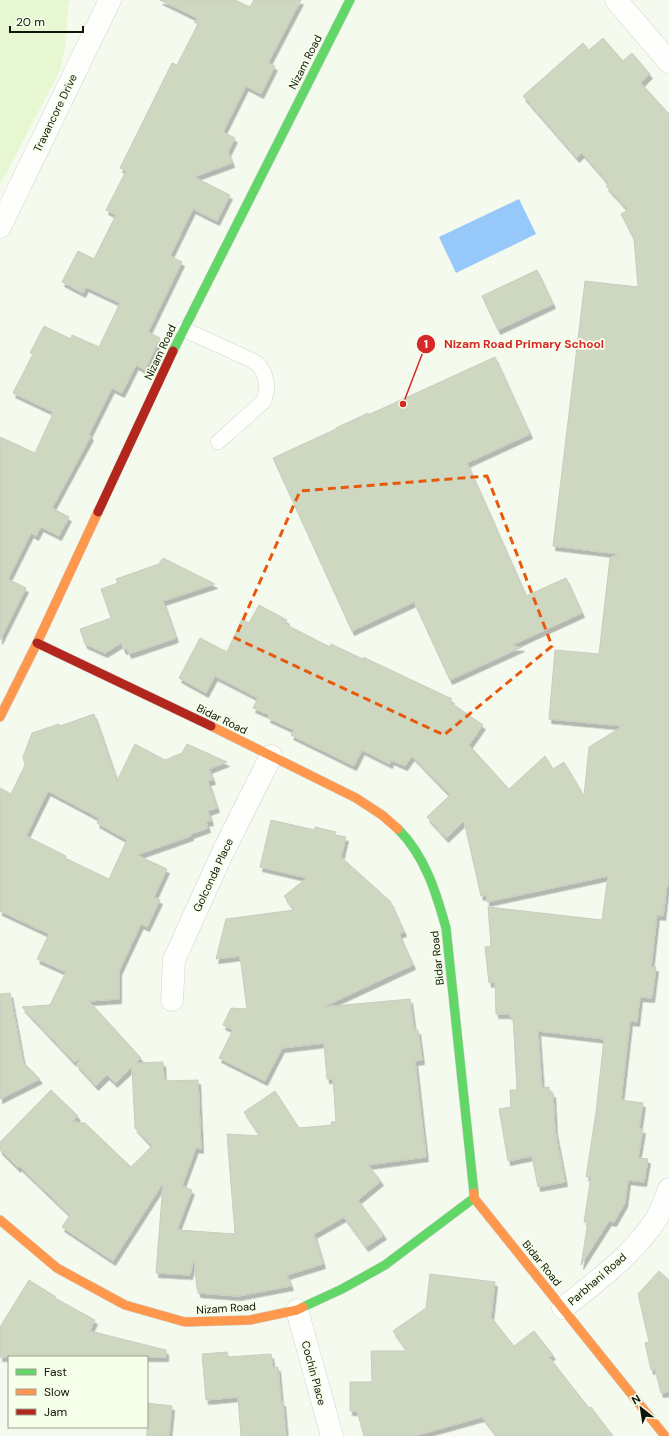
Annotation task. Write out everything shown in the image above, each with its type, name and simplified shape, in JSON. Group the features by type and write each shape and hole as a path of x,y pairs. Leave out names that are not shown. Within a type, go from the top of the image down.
{"street":[{"name":"Travancore Drive","path":"0,227 110,0"},
{"name":"Nizam Road","path":"0,717 37,643 184,329 350,0"},
{"path":"616,0 669,62"},
{"name":"Bidar Road","path":"37,643 272,756 383,815 404,835 420,857 436,891 446,928 474,1198 665,1436"},
{"name":"Golconda Place","path":"172,1000 174,960 222,854 272,756"},
{"name":"Parbhani Road","path":"563,1308 610,1270 637,1243 657,1218 669,1190"},
{"name":"Nizam Road","path":"0,1220 56,1268 125,1305 185,1322 250,1320 297,1310 342,1289 385,1265 474,1198"},
{"name":"Cochin Place","path":"297,1310 332,1436"}],"lane":[{"path":"184,329 258,364 264,373 267,387 264,401 218,442"}],"highlighted area":[{"path":"487,476 552,646 444,735 235,638 300,491"}],"green space":[{"path":"0,0 70,0 68,6 66,42 60,70 0,185"}],"water":[{"path":"519,199 536,234 456,273 439,237"}],"building":[{"path":"160,0 235,0 250,7 254,0 301,0 268,63 275,66 261,94 246,86 223,132 235,138 228,152 232,163 194,177 230,195 217,221 193,209 170,256 182,262 148,332 160,338 145,370 136,365 122,393 112,388 89,434 91,436 52,508 69,517 59,536 41,527 36,536 31,533 8,579 26,588 0,640 0,437 35,453 52,416 51,415 53,412 13,393 33,354 30,353 44,326 71,339 72,335 99,347 120,303 86,287 83,293 62,282 78,251 94,259 116,215 106,210 126,171 120,168 172,63 177,65 198,24 194,22 197,18"},
{"path":"603,38 623,61 632,53 650,74 641,83 669,114 669,885 667,884 663,916 657,915 651,967 656,967 652,998 640,997 637,1022 630,1021 621,1100 643,1103 639,1129 643,1129 638,1158 648,1159 644,1182 628,1180 625,1203 614,1222 609,1221 581,1265 588,1222 584,1222 591,1176 586,1177 596,1112 604,1039 538,1031 542,1088 549,1087 549,1093 553,1093 555,1131 565,1182 538,1187 532,1156 508,1161 499,1109 511,1107 510,1090 517,1090 513,1017 510,1017 510,1014 496,1014 495,982 489,983 485,947 491,946 488,907 602,920 608,876 487,902 487,895 481,896 464,821 446,838 427,817 450,795 412,756 405,766 391,760 390,764 362,750 354,766 291,735 294,730 268,718 269,715 253,708 258,698 215,676 206,693 179,678 200,638 227,652 242,619 249,623 259,605 287,620 285,624 330,647 331,644 365,660 363,657 452,699 450,702 483,725 469,745 509,789 545,756 553,769 564,762 584,796 589,747 623,726 549,719 555,650 599,654 610,558 619,554 553,546 585,281 638,287 634,239 621,214 628,210 606,186 609,184 582,153 577,158 523,96 583,43 589,50"},
{"path":"537,270 553,304 498,330 482,296"},
{"path":"495,357 530,434 467,463 526,596 566,578 582,613 510,646 522,647 450,680 414,602 352,631 273,458 368,413 368,415"},
{"path":"163,558 215,584 163,601 176,638 129,654 127,649 124,650 121,643 105,653 85,644 80,629 111,618 101,589 118,583 116,579 159,564"},
{"path":"94,714 117,781 135,744 165,760 182,753 187,744 227,762 209,769 213,780 208,781 217,808 208,811 211,821 206,822 208,828 191,834 191,836 137,855 167,869 154,897 160,900 147,927 141,924 119,971 119,999 89,1001 141,1058 136,1063 163,1062 164,1079 166,1079 166,1081 198,1080 201,1149 196,1148 182,1186 192,1190 177,1230 235,1234 227,1134 260,1136 244,1112 275,1091 299,1128 332,1125 331,1122 336,1122 333,1079 327,1079 324,1043 282,1048 265,1081 219,1058 233,1030 223,1025 231,1008 247,1009 240,956 216,959 226,919 294,910 284,896 307,878 260,867 271,820 315,830 315,827 336,832 335,835 346,837 341,857 390,901 404,932 399,934 413,965 323,1007 410,999 414,1030 418,1030 422,1060 415,1061 426,1157 368,1165 381,1181 358,1200 384,1235 366,1247 344,1217 314,1234 323,1264 287,1275 291,1286 238,1296 198,1293 194,1258 190,1275 156,1273 163,1183 113,1261 62,1227 70,1215 19,1166 18,1168 0,1150 0,1142 51,1090 78,1116 72,1122 85,1123 131,1167 152,1146 135,1128 132,1067 115,1083 107,1075 96,1086 76,1064 81,1059 74,1062 22,1007 50,1005 66,972 37,959 49,934 0,911 0,788 11,794 25,765 23,757 32,733 59,724 60,726","holes":["48,791 99,818 97,823 127,840 109,879 65,858 66,856 26,836"]},
{"path":"10,993 23,1062 40,1079 0,1099 0,994"},
{"path":"659,1271 669,1280 669,1392 661,1393 655,1369 651,1370 645,1343 649,1342 638,1294"},
{"path":"430,1274 495,1282 491,1317 514,1346 534,1331 553,1355 549,1357 613,1436 497,1436 482,1417 414,1436 364,1436 357,1411 350,1411 350,1382 372,1382 371,1351 407,1351 393,1331 426,1308"},
{"path":"29,1280 56,1297 55,1298 95,1320 90,1331 166,1350 166,1357 0,1357 0,1327"},
{"path":"227,1352 228,1357 271,1354 273,1368 278,1367 286,1436 241,1436 238,1397 206,1400 202,1354"},
{"path":"148,1403 172,1406 169,1436 147,1436"}],"traffic: fast":[{"path":"173,351 350,0"},
{"path":"398,829 415,851 428,875 434,888 446,928 474,1193"},
{"path":"303,1307 342,1289 385,1265 474,1198"}],"traffic: slow":[{"path":"0,717 37,643 98,512"},
{"path":"211,726 356,798 382,815 398,829"},
{"path":"474,1193 474,1198 665,1436"},
{"path":"0,1220 57,1268 125,1305 185,1322 250,1320 297,1310 303,1307"}],"traffic: jam":[{"path":"98,512 173,351"},
{"path":"37,643 211,726"}],"place":[{"name":"Nizam Road Primary School","path":"403,404"}]}
